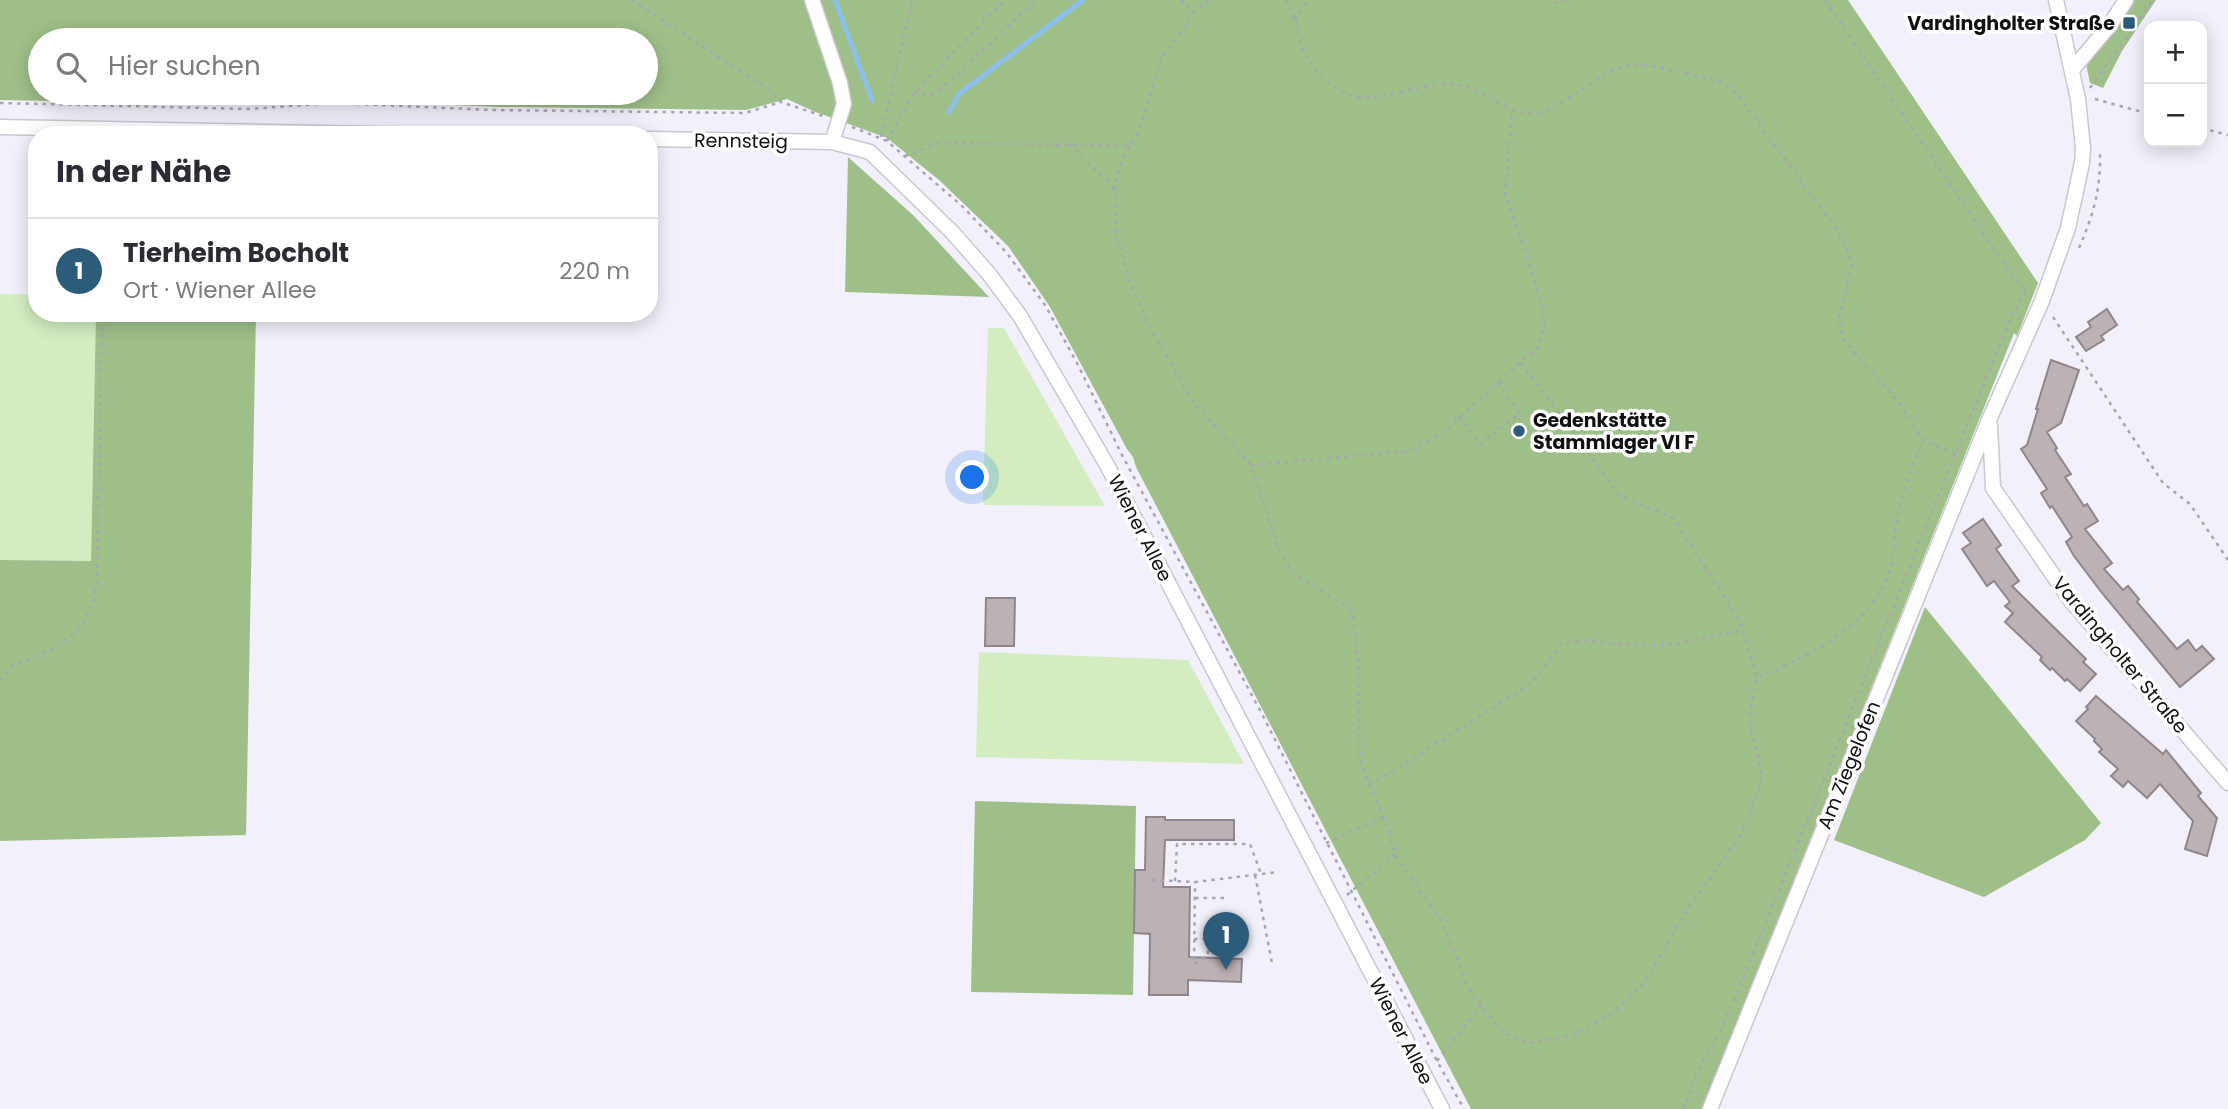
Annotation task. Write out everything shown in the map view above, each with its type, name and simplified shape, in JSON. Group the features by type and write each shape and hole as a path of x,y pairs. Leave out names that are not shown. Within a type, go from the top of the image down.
{"street":[{"path":"812,0 840,83 844,104 832,142"},
{"path":"1993,488 1989,420 2042,301 2068,228 2082,163 2083,95 2071,70 2056,0"},
{"path":"2071,70 2109,26 2126,0"},
{"path":"0,127 28,128"},
{"name":"Rennsteig","path":"658,139 832,142"},
{"name":"Wiener Allee","path":"832,142 870,152 952,232 989,274 1020,316 1107,465 1442,1109"},
{"name":"Am Ziegelofen","path":"1710,1109 1989,420"},
{"path":"1964,484 1979,479 1993,488"},
{"name":"Vardingholter Straße","path":"1993,488 2071,601 2228,783"}],"path":[{"path":"632,0 766,88 781,102 887,141 905,156 939,143 1130,146"},
{"path":"870,152 880,138 912,0"},
{"path":"887,141 915,92 1005,0"},
{"path":"915,92 930,96 952,79 1036,0"},
{"path":"1181,0 1195,12"},
{"path":"1209,0 1195,12 1161,60 1139,131 1120,165 1115,188 1116,234 1130,283 1149,325 1193,402 1251,465 1286,565 1294,574 1345,605 1353,615 1358,658 1360,761 1395,855 1441,920 1471,994 1504,1033 1530,1043 1572,1036 1611,1014 1643,985 1687,910 1742,833 1761,784 1761,770 1749,719 1757,677 1740,621 1673,518 1620,496 1521,363"},
{"path":"1285,0 1295,20 1309,64 1342,92 1356,97 1437,84 1455,84 1512,110 1540,113 1615,69 1633,64 1727,83 1847,247 1852,264 1839,317 1842,338 1899,404 1923,440 1955,454"},
{"path":"1295,20 1308,0"},
{"path":"1555,3 1567,0"},
{"path":"1684,1109 1698,1069 1736,996 1955,454 2013,314 2027,290 2019,284 1998,255 1825,0"},
{"path":"2144,113 2083,95 2152,0"},
{"path":"378,105 492,110 745,113 781,102"},
{"path":"0,103 28,104"},
{"path":"83,105 248,109 305,105"},
{"path":"1251,465 1406,452 1446,430 1540,345 1545,319 1527,254 1505,194 1512,110"},
{"path":"2207,129 2228,135"},
{"path":"1069,144 1115,188"},
{"path":"2050,312 2163,483 2190,504 2228,560"},
{"path":"0,680 12,666 55,648 82,627 94,601 97,578 102,322"},
{"path":"1459,417 1480,444 1520,413 1498,383"},
{"path":"1757,677 1821,648 1870,605 1889,570 1902,496 1923,440"},
{"path":"1369,784 1532,683 1561,644 1583,640 1628,645 1669,645 1743,630"},
{"path":"1308,852 1383,817"},
{"path":"1175,881 1177,844 1250,844 1261,874"},
{"path":"1334,902 1352,892 1395,855"},
{"path":"1152,880 1195,882 1279,872"},
{"path":"1255,875 1272,963"},
{"path":"1194,939 1208,939 1208,955 1194,964 1194,939 1195,882"},
{"path":"1347,882 1464,1109"},
{"path":"1195,898 1227,898"},
{"path":"1208,946 1230,946"},
{"path":"1437,1061 1481,1005"}],"green space":[{"path":"0,0 1848,0 2038,283 2017,336 2014,333 1702,1109 1471,1109 1133,457 1050,307 1008,246 939,180 887,138 787,99 746,110 453,105 658,105 658,28 28,28 28,101 0,100"},
{"path":"2131,0 2156,0 2122,51 2103,88 2090,83 2086,64"},
{"path":"848,157 914,216 989,297 845,292"},
{"path":"0,294 28,295 28,322 96,322 91,561 0,560"},
{"path":"96,322 256,322 246,835 0,841 0,560 91,561"},
{"path":"988,328 1004,328 1105,506 983,505"},
{"path":"1925,607 2101,823 2085,840 1984,897 1834,840"},
{"path":"979,652 1188,660 1244,764 976,757"},
{"path":"975,801 1136,806 1133,995 971,992"}],"building":[{"path":"2107,309 2117,325 2101,336 2104,340 2086,351 2076,337 2091,327 2088,322"},
{"path":"2051,360 2079,370 2061,423 2047,432 2071,474 2065,477 2084,506 2087,504 2098,521 2085,529 2112,563 2104,569 2123,590 2128,586 2139,599 2137,602 2177,649 2188,640 2196,651 2202,646 2214,659 2180,687 2074,556 2066,542 2072,537 2041,493 2047,489 2021,449 2027,445"},
{"path":"1983,519 2001,545 1996,549 2019,581 2012,586 2086,659 2083,662 2096,674 2080,691 2052,668 2050,670 2040,660 2042,657 2005,622 2013,613 2005,606 2010,602 1994,581 1987,586 1962,549 1971,543 1963,533"},
{"path":"986,598 1015,598 1014,646 985,646"},
{"path":"2096,696 2163,754 2166,750 2201,793 2198,796 2217,818 2207,856 2185,849 2193,821 2160,784 2147,798 2128,781 2123,787 2111,776 2118,769 2099,752 2102,749 2095,739 2076,721"},
{"path":"1146,817 1165,817 1165,820 1234,820 1234,840 1165,840 1163,887 1190,887 1189,957 1242,959 1241,982 1188,980 1188,995 1149,995 1150,934 1134,933 1135,870 1145,870"}],"waterway":[{"path":"835,0 872,100"},
{"path":"949,112 959,94 1083,0"}],"place":[{"name":"Vardingholter Straße","path":"2129,23"},
{"name":"Gedenkstätte Stammlager VI F","path":"1519,431"},
{"name":"Tierheim Bocholt","path":"1226,970"}]}
